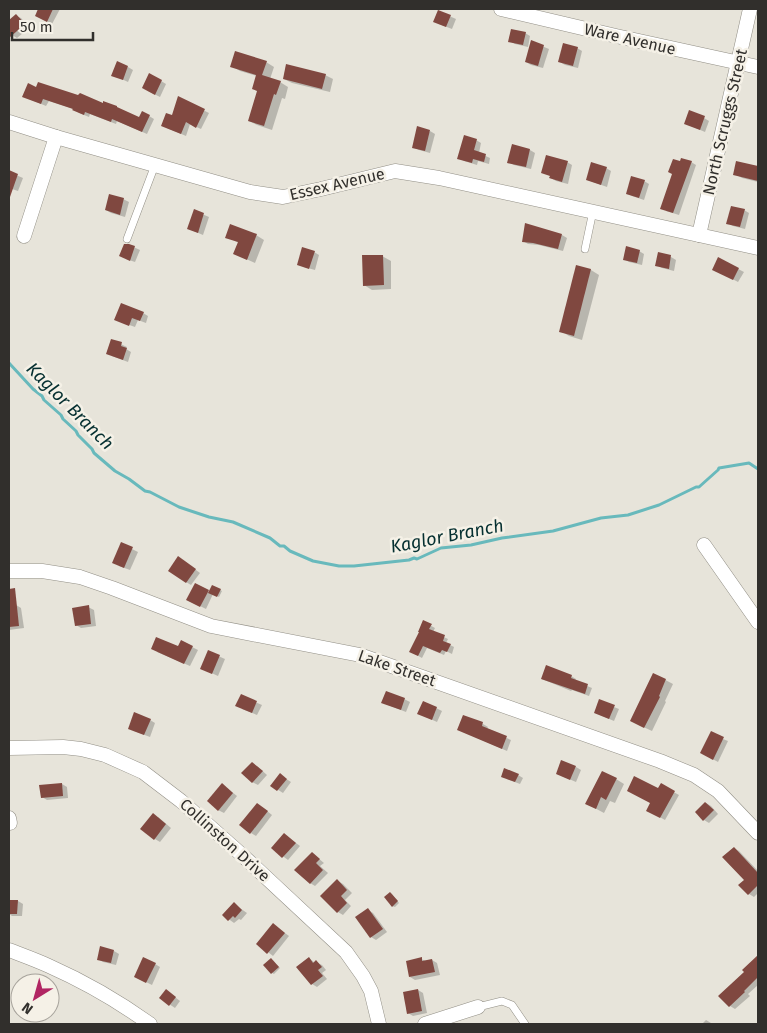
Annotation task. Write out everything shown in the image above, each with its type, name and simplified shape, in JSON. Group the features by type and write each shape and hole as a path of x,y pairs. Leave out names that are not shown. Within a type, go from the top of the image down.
{"street":[{"name":"Ware Avenue","path":"501,9 758,67"},
{"name":"North Scruggs Street","path":"699,234 750,9"},
{"name":"Essex Avenue","path":"9,122 250,192 283,197 395,171 439,178 758,248"},
{"path":"24,236 56,137"},
{"path":"704,545 758,622"},
{"name":"Lake Street","path":"9,571 42,571 80,577 212,626 369,658 660,761 694,775 718,791 758,833"},
{"name":"Collinston Drive","path":"9,748 63,747 80,749 105,755 143,772 181,801 236,849 346,952 371,991 379,1024"},
{"path":"9,950 48,965 88,985 150,1024"},
{"path":"425,1024 478,1007"}],"lane":[{"path":"127,239 155,165"},
{"path":"584,249 593,212"},
{"path":"478,1007 502,1000 512,1005 525,1024"}],"building":[{"path":"38,9 53,9 47,22 35,16"},
{"path":"438,10 451,15 446,27 433,22"},
{"path":"16,14 25,24 9,38 9,20"},
{"path":"511,29 526,32 523,45 508,42"},
{"path":"531,40 544,45 538,66 525,62"},
{"path":"563,43 578,47 573,66 558,62"},
{"path":"235,51 267,61 262,75 281,81 276,95 274,94 264,126 248,121 257,91 252,89 256,75 230,67"},
{"path":"117,61 128,66 123,80 111,76"},
{"path":"286,64 326,74 322,89 283,79"},
{"path":"149,73 162,80 155,95 142,88"},
{"path":"38,82 78,95 80,93 103,103 103,101 117,106 139,117 142,111 150,115 142,132 112,119 111,122 85,112 84,115 73,109 43,99 41,104 22,97 28,83 36,87"},
{"path":"178,96 205,109 196,128 186,122 181,134 161,126 166,113 172,115"},
{"path":"689,110 705,116 700,130 684,124"},
{"path":"417,126 430,130 425,151 412,148"},
{"path":"464,135 477,139 474,150 486,154 484,162 473,159 472,163 457,159"},
{"path":"512,144 530,149 526,167 507,163"},
{"path":"546,155 568,161 562,182 541,173"},
{"path":"681,158 692,161 673,213 660,209 672,174 668,172 673,159 680,161"},
{"path":"736,161 758,166 758,181 733,175"},
{"path":"591,162 607,167 601,185 586,180"},
{"path":"9,170 18,174 10,197 9,196"},
{"path":"631,176 645,180 639,198 626,194"},
{"path":"109,194 124,198 120,215 105,210"},
{"path":"731,206 745,209 740,227 726,224"},
{"path":"194,209 204,213 198,233 187,229"},
{"path":"525,223 562,234 558,249 522,242"},
{"path":"230,224 257,234 247,260 233,254 238,242 225,238"},
{"path":"124,244 135,246 130,261 119,256"},
{"path":"626,246 640,250 637,263 623,260"},
{"path":"302,247 315,251 309,269 297,265"},
{"path":"658,252 671,255 669,269 655,266"},
{"path":"362,255 383,255 384,285 363,286"},
{"path":"718,257 739,268 733,280 712,270"},
{"path":"576,265 591,269 574,336 559,332"},
{"path":"121,303 144,312 140,321 132,318 129,326 114,320"},
{"path":"111,339 122,342 121,346 127,348 123,360 106,354"},
{"path":"121,542 133,547 124,568 112,563"},
{"path":"178,556 196,569 186,583 168,571"},
{"path":"195,583 209,590 200,607 186,600"},
{"path":"212,585 221,589 217,597 208,593"},
{"path":"15,588 19,626 9,627 9,589"},
{"path":"89,605 91,624 75,626 72,608"},
{"path":"423,620 432,624 429,629 445,635 443,641 451,644 447,652 442,650 440,653 423,646 418,656 409,652"},
{"path":"156,637 178,646 181,640 193,646 184,664 151,649"},
{"path":"208,650 220,655 212,674 200,669"},
{"path":"546,665 572,675 571,678 588,684 585,694 541,679"},
{"path":"653,673 666,679 660,697 644,728 630,721"},
{"path":"386,691 405,698 401,710 381,703"},
{"path":"241,694 257,701 252,713 235,706"},
{"path":"599,699 615,705 609,719 594,713"},
{"path":"423,701 437,707 432,720 417,714"},
{"path":"134,712 151,719 144,735 128,729"},
{"path":"463,715 483,722 482,726 507,736 502,749 457,730"},
{"path":"711,731 724,737 713,760 700,753"},
{"path":"561,760 576,766 570,780 556,774"},
{"path":"252,762 263,771 252,783 241,773"},
{"path":"504,768 519,774 515,782 501,777"},
{"path":"602,771 617,778 606,800 601,797 596,809 585,804"},
{"path":"280,773 287,779 277,791 270,786"},
{"path":"634,776 658,788 661,783 675,791 660,818 646,811 650,803 627,791"},
{"path":"62,783 63,796 41,798 39,785"},
{"path":"222,783 233,793 218,811 207,801"},
{"path":"705,802 714,810 703,821 695,812"},
{"path":"257,803 268,811 250,834 239,825"},
{"path":"153,813 166,824 154,840 140,829"},
{"path":"284,833 296,843 282,858 271,848"},
{"path":"734,847 758,873 758,885 748,895 738,885 744,880 722,857"},
{"path":"312,852 320,859 316,863 323,870 310,884 294,870"},
{"path":"337,879 347,890 341,896 347,903 337,913 320,896"},
{"path":"390,892 398,901 392,907 384,897"},
{"path":"9,900 18,900 17,914 9,914"},
{"path":"234,902 242,910 235,918 233,916 228,921 222,915"},
{"path":"368,908 383,929 370,938 355,917"},
{"path":"273,923 285,933 267,954 256,944"},
{"path":"100,946 114,950 111,963 97,960"},
{"path":"758,955 758,977 729,1007 718,996 744,972 742,970"},
{"path":"143,957 156,963 146,983 134,977"},
{"path":"309,957 313,963 316,960 322,967 318,970 323,976 311,985 296,967"},
{"path":"422,957 422,961 432,959 435,972 409,977 406,961"},
{"path":"271,958 279,967 271,974 263,965"},
{"path":"166,989 176,997 169,1006 159,998"},
{"path":"418,989 422,1011 407,1014 403,992"}],"waterway":[{"name":"Kaglor Branch","path":"9,363 61,415 94,453 115,471 145,491 179,507 209,517 233,522 270,538 280,546 284,546 290,551 313,561 339,566 417,559 441,548 471,545 502,538 553,531 601,518 628,515 659,505 699,487 719,468 749,463 758,469"}]}
